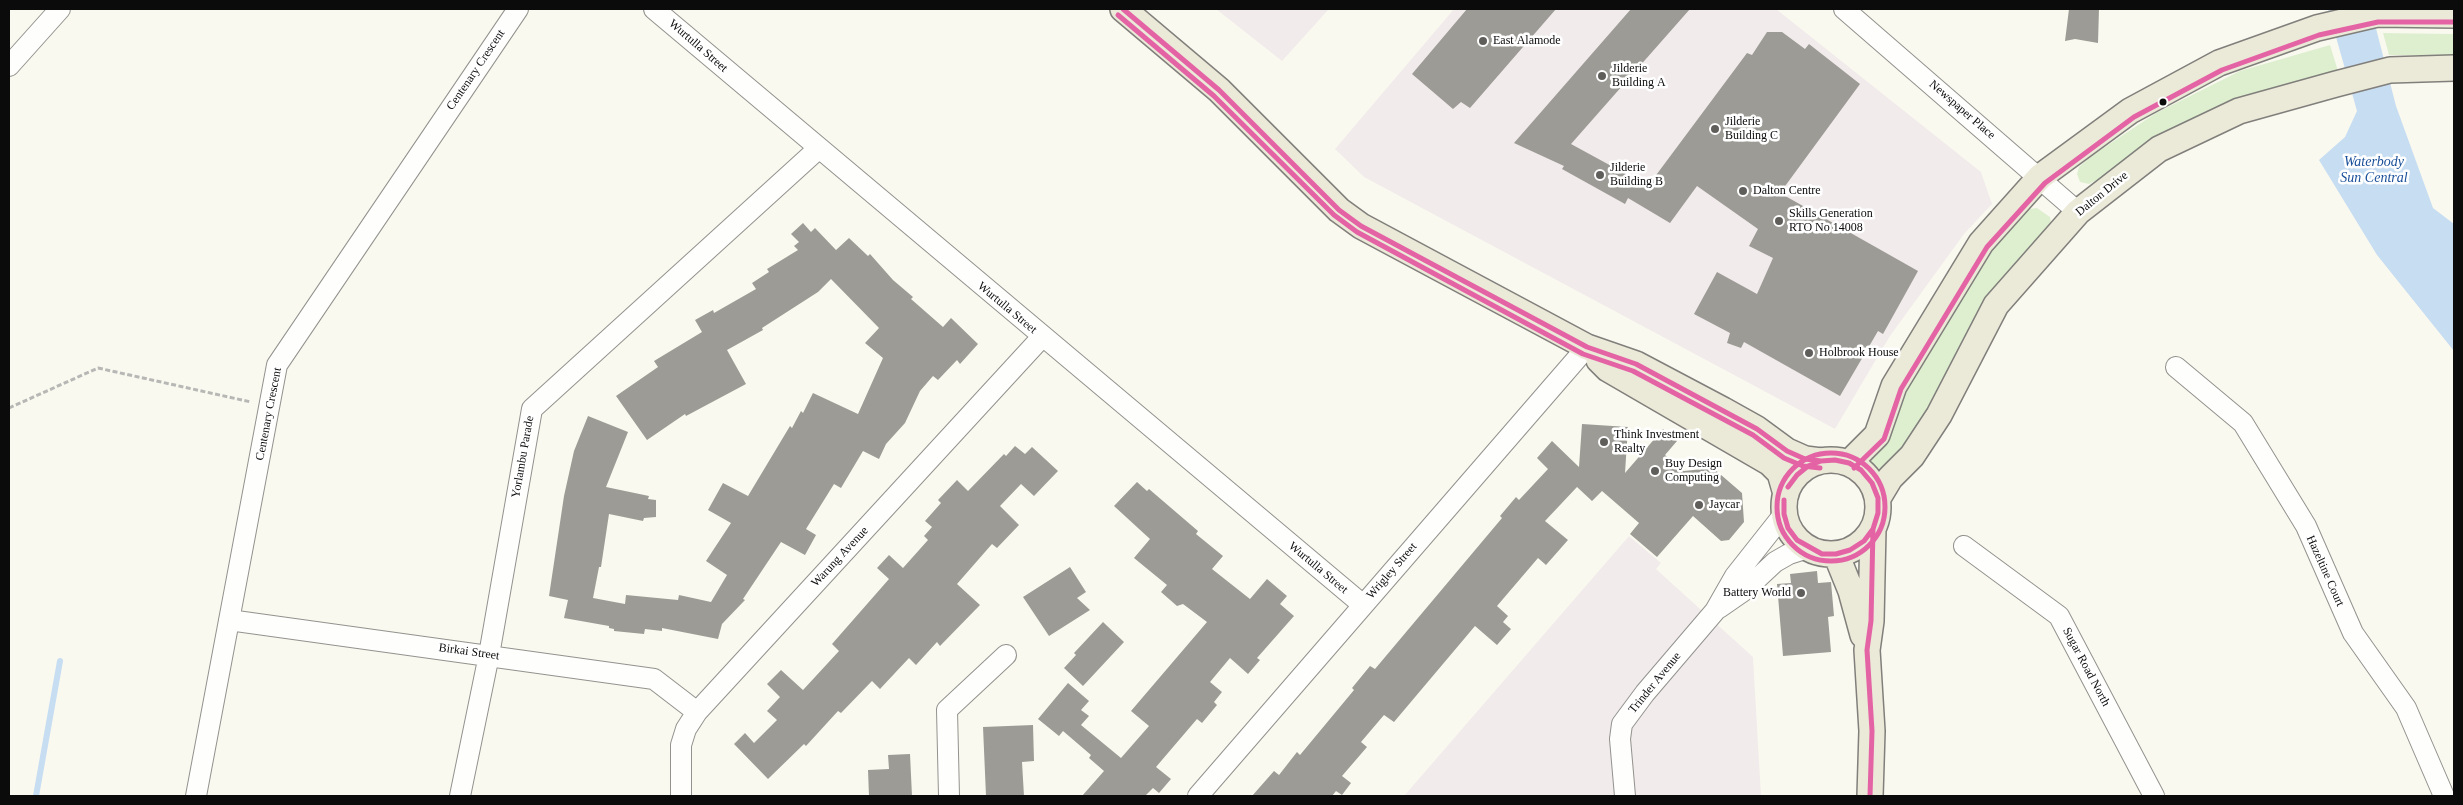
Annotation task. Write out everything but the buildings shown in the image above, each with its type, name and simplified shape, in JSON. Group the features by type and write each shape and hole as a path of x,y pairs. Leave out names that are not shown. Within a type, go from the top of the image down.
{"main road":[{"path":"1123,9 1219,90 1321,192 1348,216 1379,237 1587,348 1636,364 1757,429 1787,451 1805,459 1835,460 1849,463 1861,470 1872,483 1878,498 1878,513 1873,529 1871,621 1867,650 1872,731 1870,796"},
{"path":"1849,463 1877,435 1894,386 1981,243 2040,177 2130,111 2218,63 2317,28 2377,14 2454,15"},
{"name":"Dalton Drive","path":"1878,498 1890,478 1912,456 1939,415 1996,304 2078,212 2159,149 2239,112 2336,84 2390,70 2454,68"},
{"path":"1587,348 1608,369 1770,463 1780,473 1788,528 1797,540 1808,548 1822,554 1836,554 1850,550 1864,542 1873,529"},
{"path":"1785,504 1796,475 1808,466 1821,461"},
{"path":"1836,554 1851,591 1867,650"},
{"path":"1872,731 1884,776 1886,796"}],"street":[{"path":"9,66 60,9"},
{"name":"Centenary Crescent","path":"196,796 277,365 518,9"},
{"name":"Wurtulla Street","path":"654,9 1362,605"},
{"name":"Newspaper Place","path":"1844,9 2040,177 2078,212"},
{"name":"Yorlambu Parade","path":"460,796 489,655 532,409 818,149"},
{"name":"Warung Avenue","path":"681,796 681,745 686,729 698,712 1042,337"},
{"name":"Wrigley Street","path":"1198,796 1587,348"},
{"name":"Hazeltine Court","path":"2176,367 2244,423 2306,526 2352,632 2406,708 2444,796"},
{"name":"Trinder Avenue","path":"1624,796 1620,739 1622,724 1715,610 1735,576 1785,504"},
{"name":"Sugar Road North","path":"1964,546 2059,616 2154,796"},
{"name":"Trinder Avenue","path":"1715,610 1745,590 1775,562 1789,554 1808,548"},
{"name":"Birkai Street","path":"229,620 654,679 698,712"},
{"path":"949,796 947,710 1006,656"}],"path":[{"path":"9,408 98,368 269,406"}],"shaded area":[{"path":"1216,9 1329,9 1282,61"},
{"path":"1454,9 1776,9 1981,172 1992,204 1964,234 1890,336 1835,429 1364,177 1335,149"},
{"path":"1629,536 1661,563 1656,569 1753,657 1761,796 1404,796"}],"green space":[{"path":"2383,33 2454,34 2454,56 2389,55"},
{"path":"2330,45 2338,71 2154,138 2099,179 2089,184 2080,182 2077,174 2079,167 2090,157 2156,113 2240,71"},
{"path":"2037,208 2050,217 2051,224 1907,443 1882,469 1873,467 1869,458 1899,413 1903,389 1986,257 2021,214 2029,209"}],"water":[{"name":"Waterbody Sun Central","path":"2328,9 2371,9 2396,106 2433,208 2454,224 2454,351 2377,255 2319,160 2345,137 2357,111"}],"waterway":[{"path":"36,796 60,661"}],"transit line":[{"path":"1123,9 1219,90 1339,210 1361,226 1587,347 1636,364 1757,429 1787,451 1805,459 1821,461"},
{"path":"1118,15 1214,96 1334,215 1357,232 1583,354 1633,371 1753,435 1784,458 1803,466 1820,468"},
{"path":"1854,468 1884,439 1901,389 1987,247 2045,183 2134,117 2222,70 2319,35 2378,22 2454,22"},
{"path":"1831,453 1852,457 1870,468 1881,486 1885,507 1881,528 1870,546 1852,557 1831,561 1810,557 1792,546 1781,528 1777,507 1781,486 1792,468 1810,457 1831,453"},
{"path":"1784,500 1784,514 1788,528 1797,540 1822,554 1836,554 1850,550 1864,541 1873,529 1878,513 1878,498 1872,483 1861,470 1849,463 1835,460 1821,461 1808,466 1797,475 1788,487"},
{"path":"1870,796 1872,731 1867,650 1871,621 1873,529"}],"place":[{"name":"East Alamode","path":"1483,41"},
{"name":"Jilderie Building A","path":"1602,76"},
{"name":"Jilderie Building C","path":"1715,129"},
{"name":"Jilderie Building B","path":"1600,175"},
{"name":"Dalton Centre","path":"1743,191"},
{"name":"Skills Generation RTO No 14008","path":"1779,221"},
{"name":"Holbrook House","path":"1809,353"},
{"name":"Think Investment Realty","path":"1604,442"},
{"name":"Buy Design Computing","path":"1655,471"},
{"name":"Jaycar","path":"1699,505"},
{"name":"Battery World","path":"1801,593"}]}
